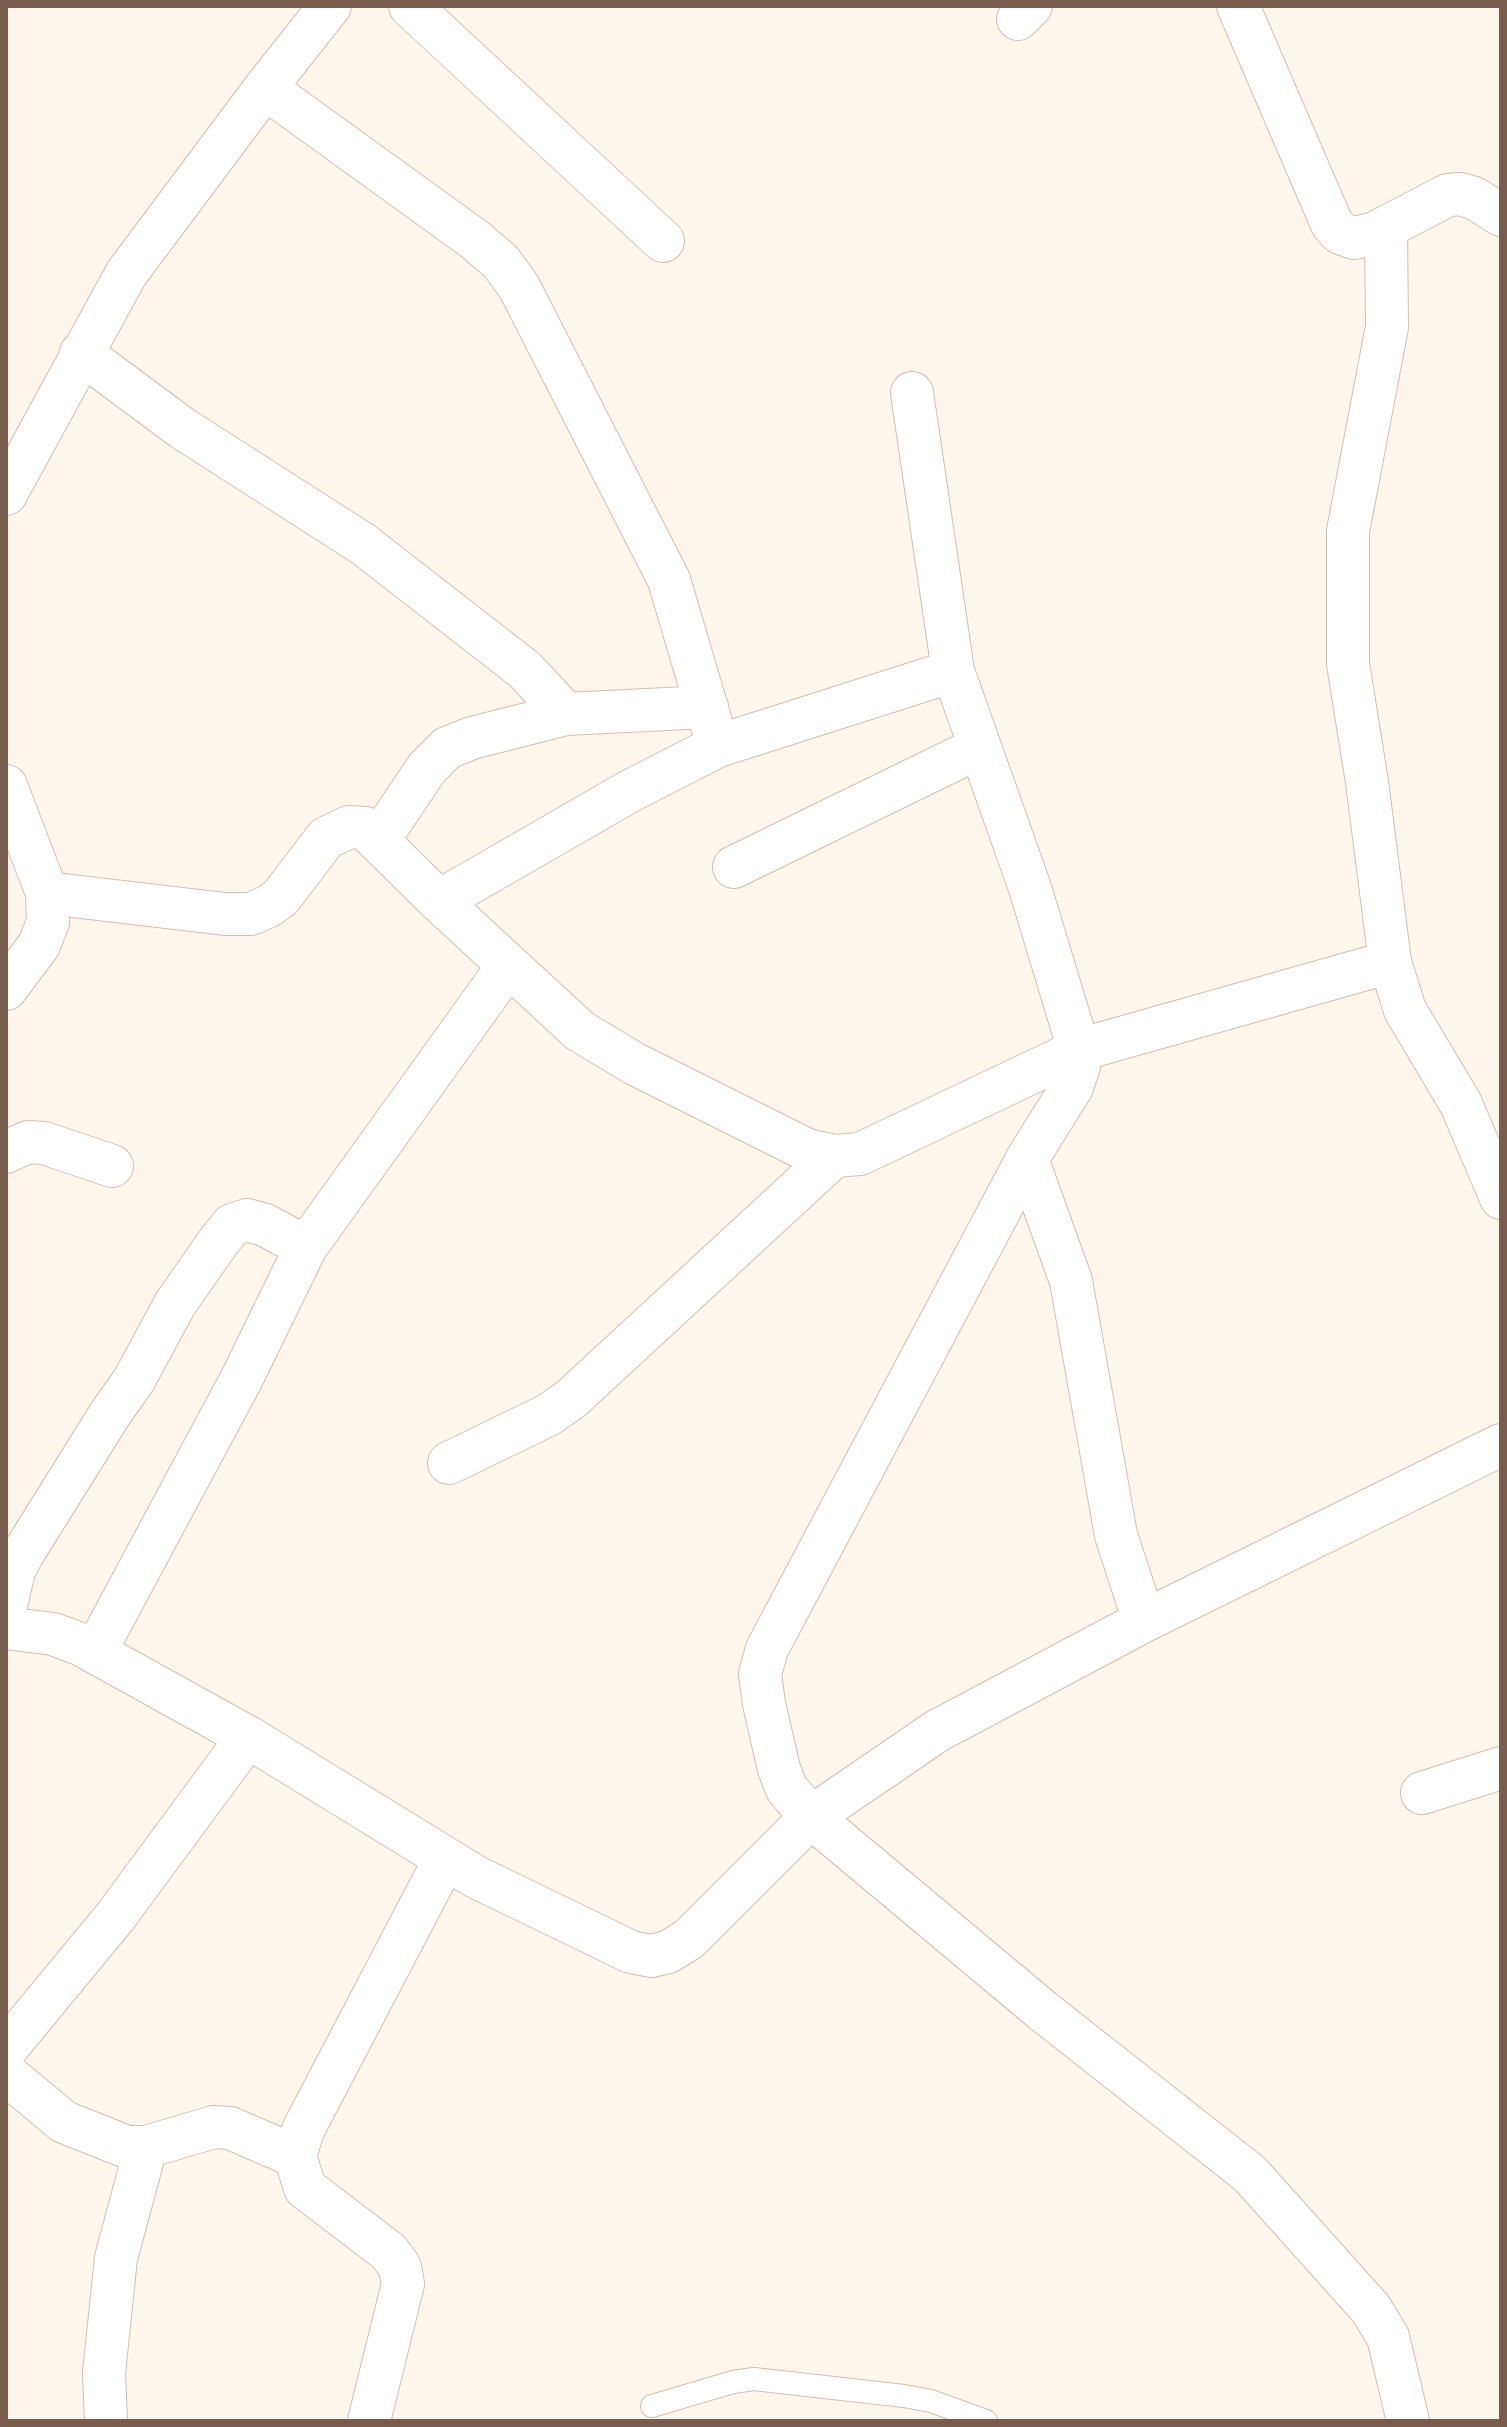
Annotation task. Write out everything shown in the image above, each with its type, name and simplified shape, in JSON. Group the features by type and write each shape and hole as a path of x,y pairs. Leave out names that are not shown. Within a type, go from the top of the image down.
{"street":[{"path":"6,494 126,274 330,6"},
{"path":"410,6 663,241"},
{"path":"1238,6 1332,224 1340,233 1354,238 1373,234 1448,195 1474,198 1501,215"},
{"path":"265,88 474,239 501,262 519,287 669,580 718,746"},
{"path":"1386,227 1387,327 1348,531 1348,664 1390,962 1405,1010 1461,1104 1501,1198"},
{"path":"81,353 182,428 363,544 525,670 566,714"},
{"path":"912,393 953,671 1030,888 1079,1050 1079,1066 1072,1087 1027,1159 767,1649 760,1674 779,1769 787,1789 811,1817 1043,2011 1250,2174 1371,2309 1388,2337 1408,2421"},
{"path":"439,901 630,791 718,746 953,671"},
{"path":"378,841 427,768 447,748 472,738 566,714 707,707"},
{"path":"734,867 980,747"},
{"path":"6,786 47,893 48,922 39,945 6,989"},
{"path":"47,893 225,914 251,914 281,897 326,838 349,827 365,828 580,1031 635,1064 807,1150 834,1156 860,1154 1079,1050 1390,962"},
{"path":"95,1652 242,1378 306,1247 508,966"},
{"path":"6,1152 28,1142 44,1143 112,1166"},
{"path":"449,1463 548,1415 571,1399 834,1156"},
{"path":"1027,1159 1071,1281 1116,1535 1144,1621"},
{"path":"6,1605 14,1571 22,1555 134,1380 188,1283 232,1225 247,1220 265,1225 306,1247"},
{"path":"6,1628 53,1634 95,1652 248,1737 445,1859 521,1901 631,1952 651,1956 668,1952 689,1939 811,1817 937,1731 1144,1621 1501,1445"},
{"path":"6,2049 115,1917 248,1737"},
{"path":"1422,1793 1501,1768"},
{"path":"369,2421 403,2284 400,2267 389,2252 305,2188 295,2156 303,2130 445,1859"},
{"path":"6,2074 64,2122 127,2147 146,2147 214,2127 230,2128 295,2156"},
{"path":"106,2421 104,2373 116,2258 146,2147"}],"lane":[{"path":"652,2406 733,2382 754,2379 904,2396 931,2401 986,2421"}]}
